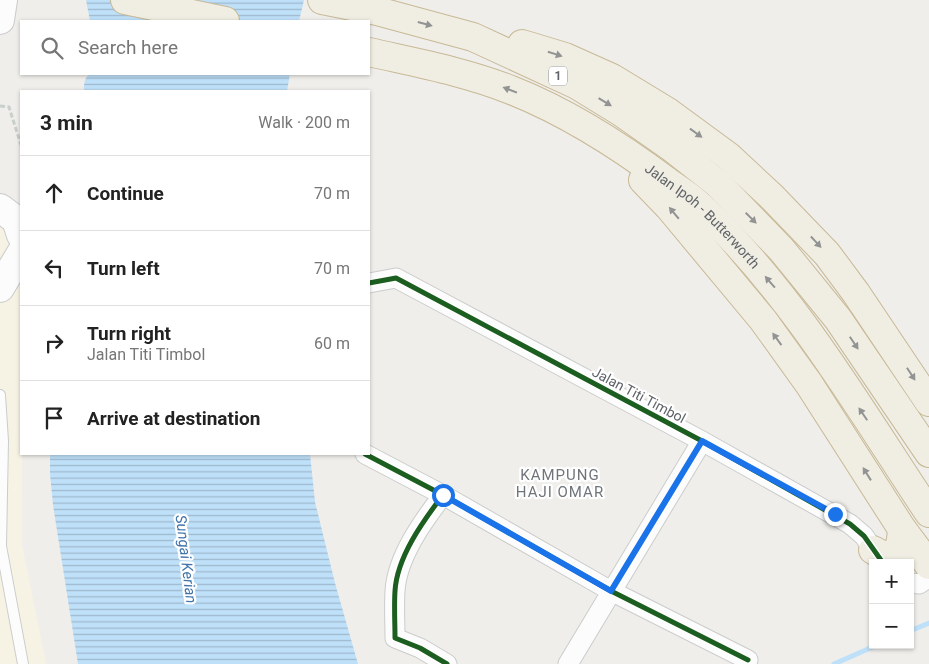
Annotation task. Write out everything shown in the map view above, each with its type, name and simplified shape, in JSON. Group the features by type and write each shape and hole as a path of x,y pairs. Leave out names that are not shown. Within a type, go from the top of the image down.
{"highway":[{"path":"125,0 220,20"},
{"name":"1","path":"322,0 378,11 474,36 577,85 671,147 717,183 782,249 838,319 929,453"},
{"path":"474,36 527,45 565,57 612,78 668,112 728,156 772,196 827,254 856,293 929,402"},
{"name":"Jalan Ipoh - Butterworth","path":"370,52 451,71 512,90 568,116 648,167 700,206 779,292 832,367 929,513"},
{"path":"601,136 669,207 763,320 809,384 897,523 929,565"},
{"path":"897,523 929,521"},
{"path":"878,556 890,556 897,552 901,541 897,523"}],"street":[{"path":"0,20 3,0"},
{"path":"0,208 16,220 20,232"},
{"path":"0,288 20,255"},
{"name":"Jalan Titi Timbol","path":"370,283 396,278 702,441 850,524 864,536 878,556"},
{"path":"568,664 702,441"},
{"path":"367,455 443,495 611,591 748,660"},
{"path":"443,495 413,538 402,562 395,589 395,638 420,648 447,664"},
{"path":"914,583 919,584 929,578"}],"lane":[{"path":"0,395 3,441 1,546 22,664"}],"path":[{"path":"0,106 8,107 20,142"}],"shaded area":[{"path":"0,198 20,215 22,545 46,664 0,664"}],"water":[{"path":"86,0 304,0 299,20 90,20"},
{"path":"88,75 290,75 287,90 84,90"},
{"name":"Sungai Kerian","path":"50,455 310,455 315,502 358,664 78,664 53,505"}],"waterway":[{"path":"914,629 929,623"},
{"path":"834,664 869,649"}],"cycle path":[{"path":"370,283 396,278 702,441 850,524 864,536 880,559"},
{"path":"367,455 443,495 611,591 748,660"},
{"path":"443,495 412,540 401,565 395,591 395,638 420,648 447,664"}],"district":[{"name":"KAMPUNG HAJI OMAR","path":"560,484"}],"route":[{"path":"443,495 611,591 702,441 835,514"}]}
